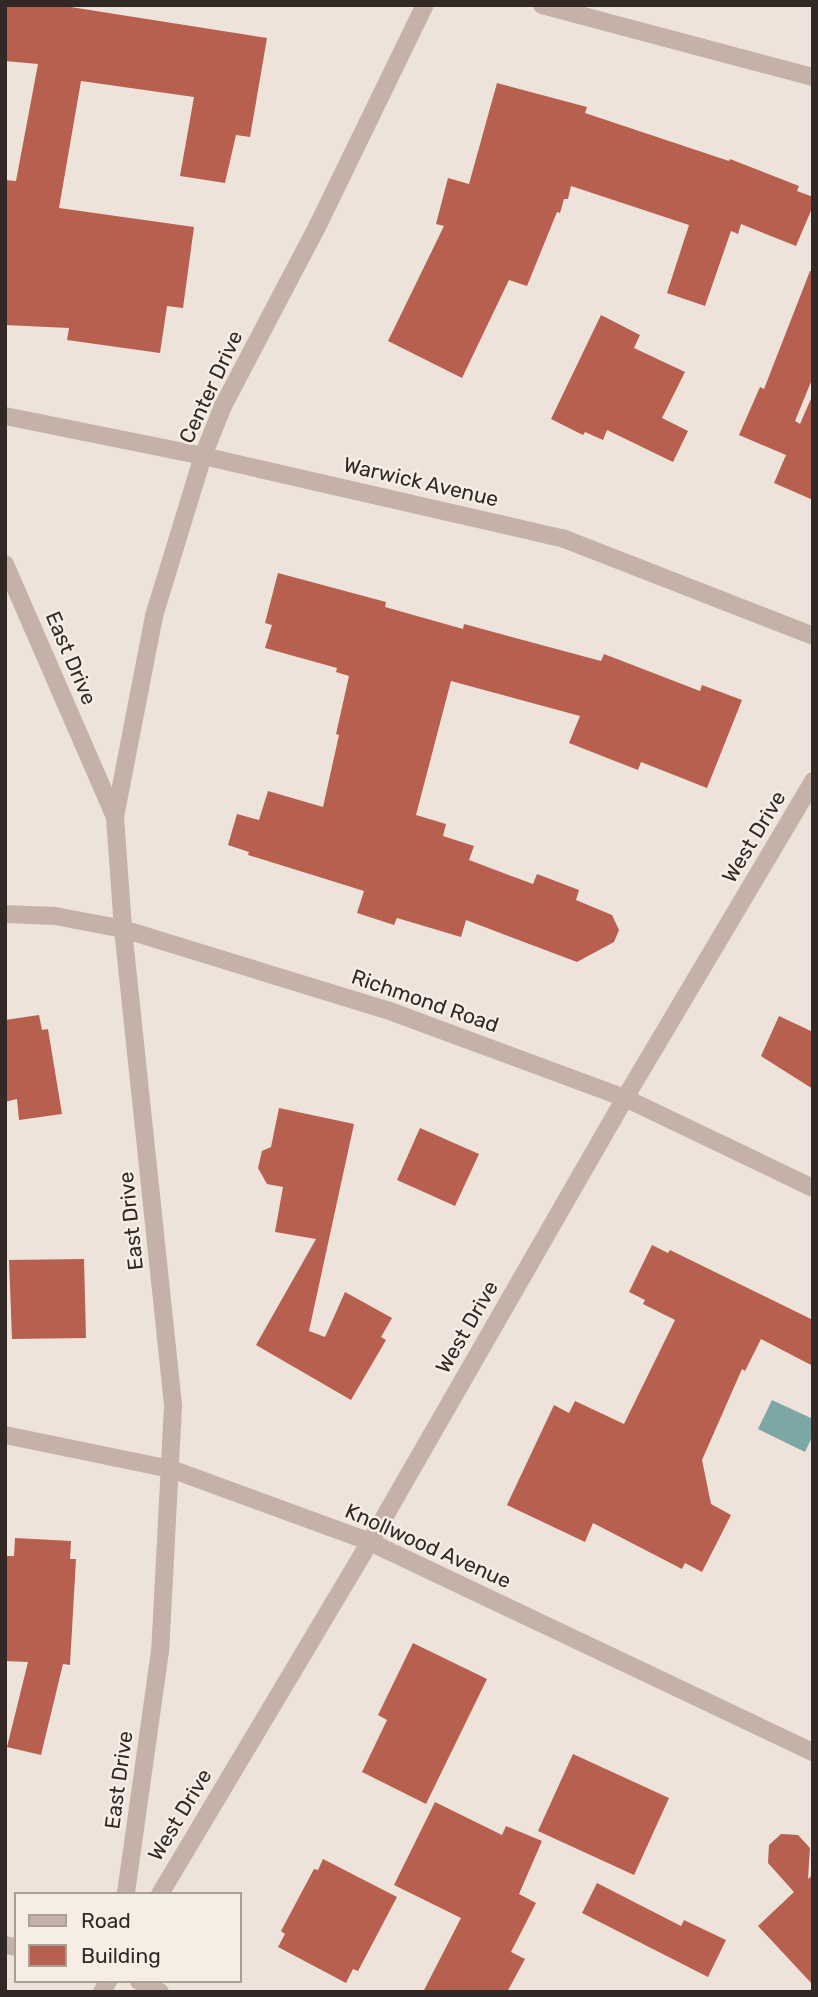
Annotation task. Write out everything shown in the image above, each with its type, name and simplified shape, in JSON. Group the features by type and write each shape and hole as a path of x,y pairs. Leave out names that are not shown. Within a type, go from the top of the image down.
{"street":[{"name":"Center Drive","path":"115,817 155,615 203,456 223,406 317,227 425,5"},
{"path":"542,5 813,77"},
{"name":"Warwick Avenue","path":"5,416 203,456 562,538 813,636"},
{"name":"East Drive","path":"5,564 115,817 123,929 173,1406 160,1651 126,1892"},
{"name":"West Drive","path":"161,1892 370,1542 625,1098 813,781"},
{"name":"Richmond Road","path":"5,914 55,916 123,929 387,1010 625,1098 813,1188"},
{"name":"Knollwood Avenue","path":"5,1435 171,1469 370,1542 813,1752"},
{"path":"143,1983 160,1992"}],"water":[{"path":"772,1400 813,1419 813,1435 805,1452 758,1429"}],"building":[{"path":"5,5 58,5 267,38 250,137 236,135 225,183 180,176 194,97 81,81 59,208 194,227 183,308 167,306 160,353 67,340 69,328 5,325 5,180 16,181 38,64 5,61"},
{"path":"497,83 587,107 585,113 729,161 730,159 799,186 797,191 813,197 813,206 796,246 741,224 738,234 731,231 705,306 667,293 689,225 571,186 568,199 564,199 560,213 557,212 527,286 509,280 462,378 388,341 444,226 436,224 448,178 469,184"},
{"path":"810,271 813,271 813,377 795,421 800,424 813,394 813,500 774,483 786,455 739,435 760,387 764,389"},
{"path":"601,315 640,335 634,348 685,372 662,418 688,431 673,462 607,430 603,440 585,432 583,435 551,419"},
{"path":"278,573 386,602 385,607 463,629 464,624 601,661 604,654 700,691 702,685 742,700 707,788 641,762 638,770 569,743 580,716 451,681 416,815 446,824 443,836 474,846 469,860 533,884 537,874 579,890 576,900 612,915 619,930 614,942 577,962 466,920 461,937 397,918 394,925 357,913 364,891 248,855 249,852 228,845 237,814 259,820 268,791 323,807 339,735 336,734 349,676 336,672 337,668 265,648 272,625 265,623"},
{"path":"39,1015 42,1030 48,1029 62,1114 19,1120 17,1099 5,1102 5,1020"},
{"path":"779,1016 813,1032 813,1089 761,1056"},
{"path":"279,1108 354,1124 309,1331 325,1337 345,1292 392,1318 381,1337 386,1340 351,1400 256,1345 316,1239 275,1232 283,1187 267,1184 258,1168 262,1151 271,1147"},
{"path":"420,1128 479,1154 455,1206 397,1180"},
{"path":"652,1245 668,1253 670,1250 813,1320 813,1366 761,1339 745,1371 742,1369 702,1460 711,1504 731,1515 702,1572 685,1563 682,1569 593,1523 585,1542 507,1505 554,1405 569,1413 575,1401 624,1424 675,1320 643,1304 645,1300 629,1292"},
{"path":"84,1259 86,1338 12,1339 9,1260"},
{"path":"15,1538 71,1541 70,1559 76,1559 70,1665 63,1664 41,1755 7,1747 28,1662 5,1661 7,1556 14,1556"},
{"path":"413,1643 487,1679 426,1804 362,1772 387,1720 378,1715"},
{"path":"573,1754 669,1798 634,1875 538,1831"},
{"path":"435,1802 502,1835 506,1826 542,1841 519,1894 536,1903 511,1952 525,1959 507,1992 423,1992 461,1918 394,1885"},
{"path":"781,1834 798,1835 810,1848 808,1879 813,1875 813,1985 758,1926 794,1892 768,1863 769,1845"},
{"path":"323,1859 397,1897 358,1971 353,1969 346,1983 278,1947 285,1934 281,1931 314,1869 318,1870"},
{"path":"597,1883 681,1926 684,1920 726,1940 708,1977 582,1913"}]}
